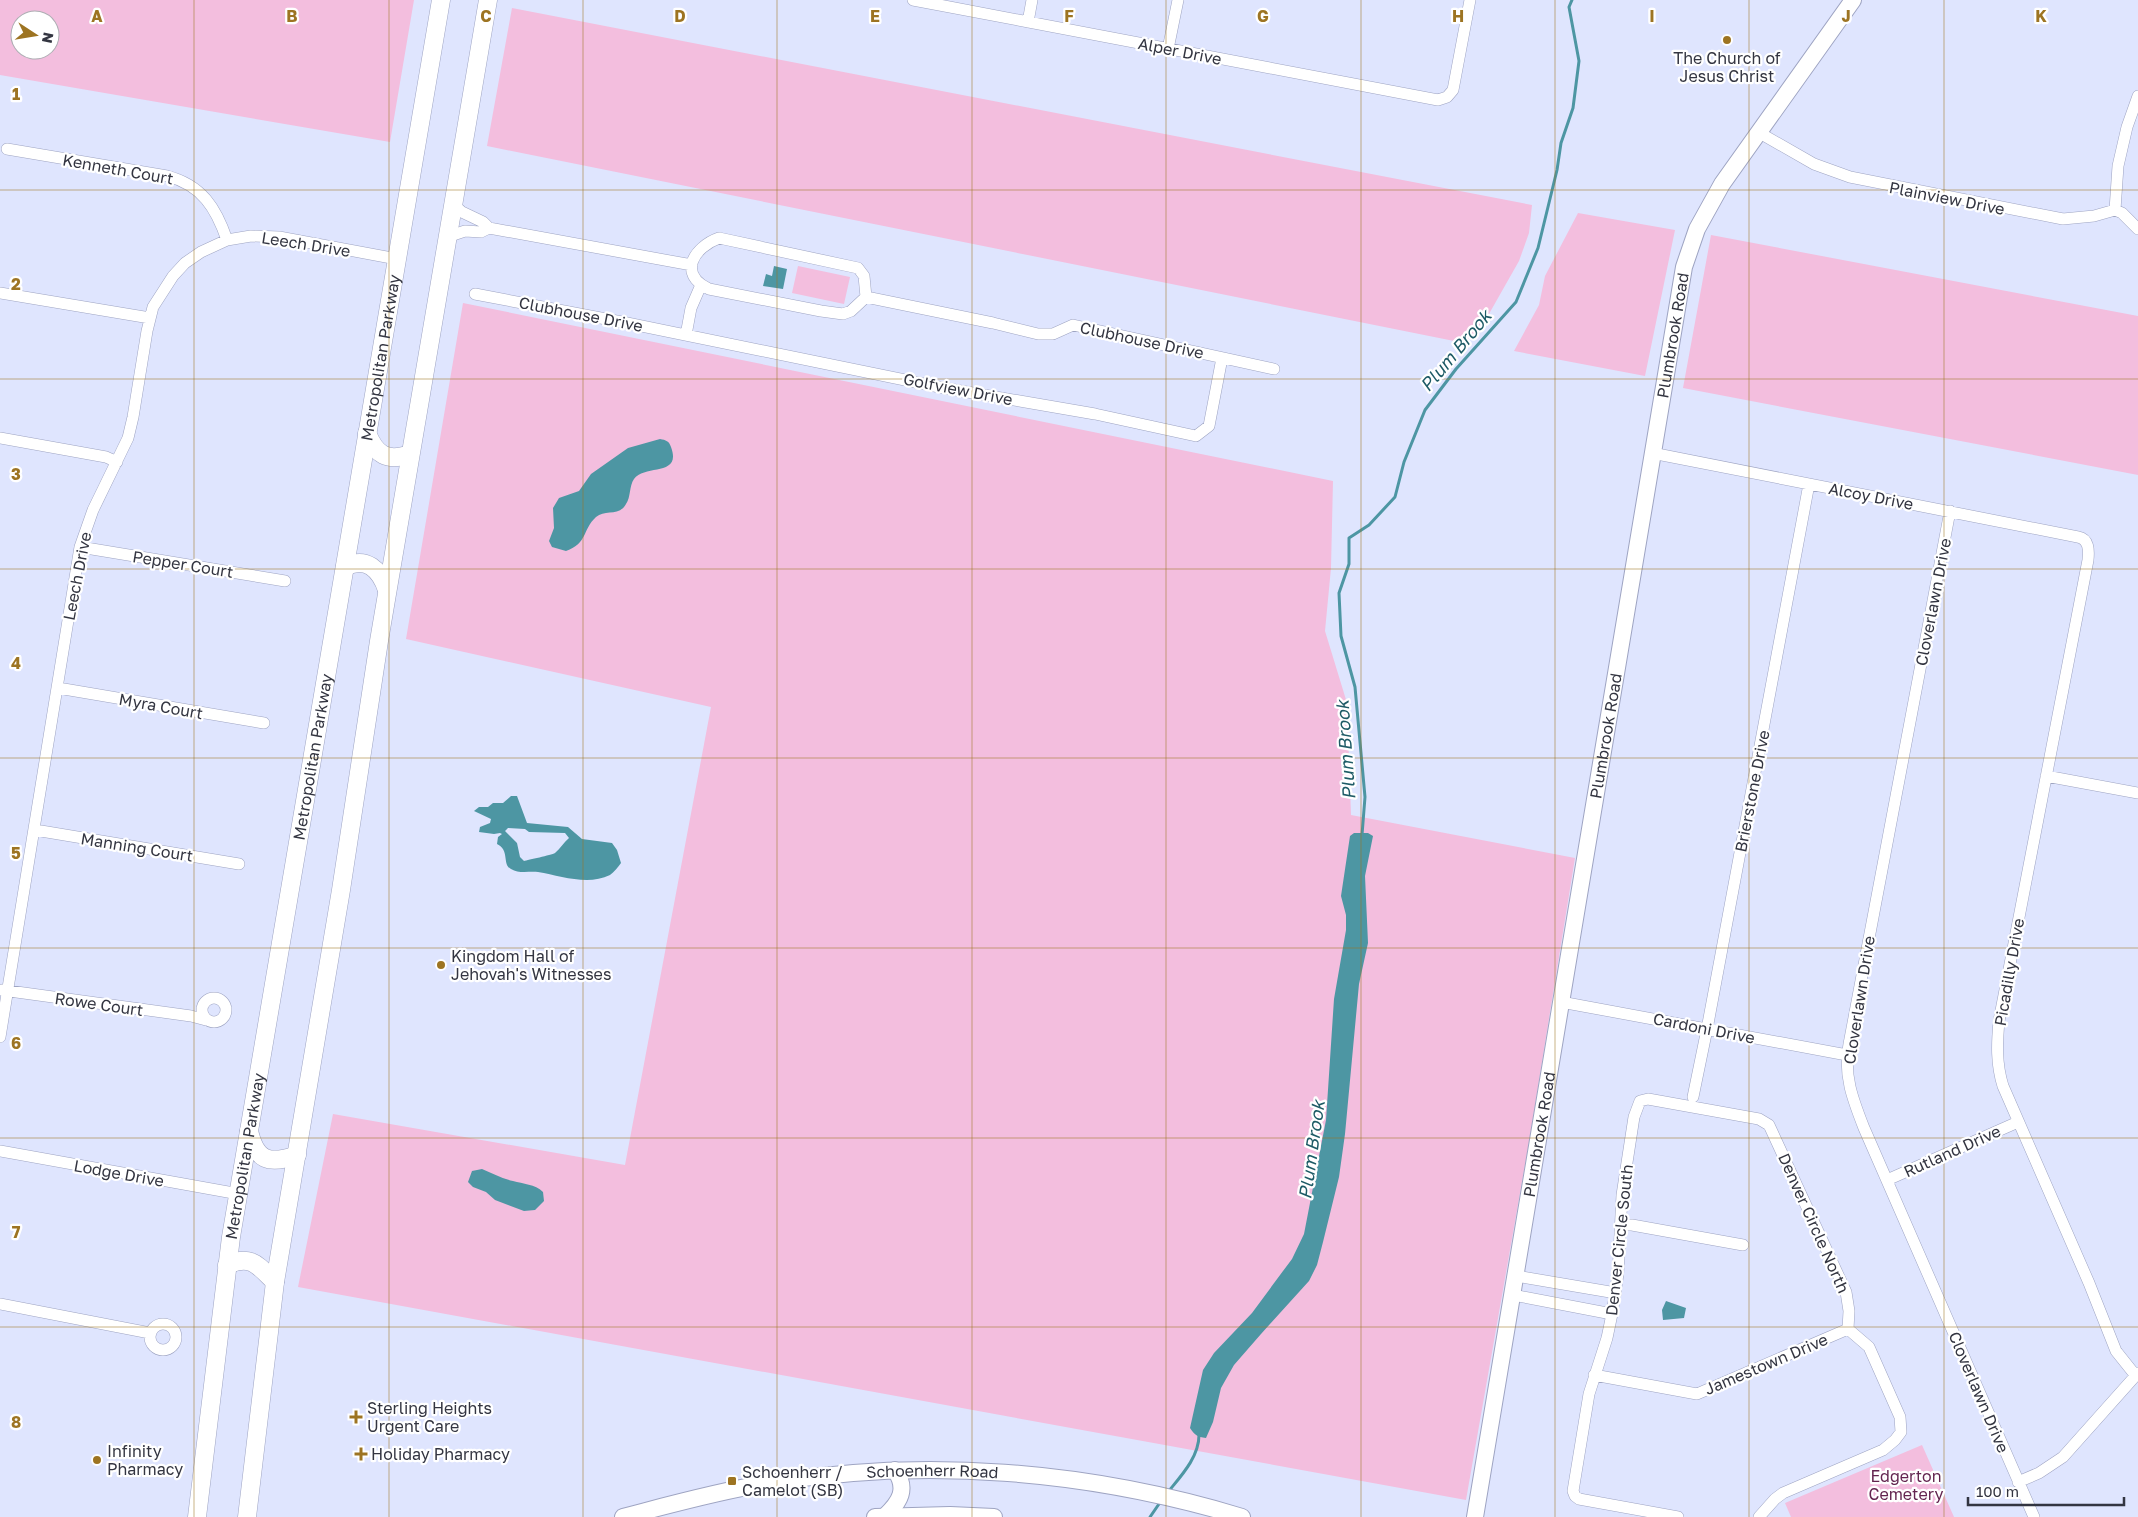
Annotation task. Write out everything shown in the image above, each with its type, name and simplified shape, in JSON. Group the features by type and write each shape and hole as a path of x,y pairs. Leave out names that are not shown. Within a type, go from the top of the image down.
{"main road":[{"name":"Metropolitan Parkway","path":"197,1517 227,1265 441,0"},
{"path":"247,1517 275,1282 341,890 387,590 488,0"},
{"path":"367,433 375,448 384,455 395,458 410,454"},
{"path":"345,567 359,562 373,566 384,579 387,590"},
{"path":"249,1131 252,1146 262,1158 277,1160 297,1155"},
{"path":"227,1265 242,1260 252,1262 275,1282"}],"street":[{"name":"Alper Drive","path":"913,0 1438,100 1447,97 1453,90 1470,0"},
{"path":"1028,22 1032,0"},
{"path":"1168,49 1178,0"},
{"name":"Plumbrook Road","path":"1475,1517 1678,294 1690,248 1707,207 1758,132 1853,0"},
{"path":"2138,96 2127,127 2118,166 2115,210 2122,213 2138,230"},
{"name":"Plainview Drive","path":"1758,132 1779,146 1822,167 1850,177 1886,186 2063,220 2115,210"},
{"name":"Kenneth Court","path":"7,149 167,176 186,182 211,205 222,224 227,240"},
{"path":"453,204 462,212 483,222 489,228 692,265"},
{"path":"447,237 466,231 482,232 489,228"},
{"name":"Leech Drive","path":"0,1037 4,990 35,830 80,547 93,510 117,462 131,427 150,318 161,292 186,263 201,252 227,240 251,236 279,237 397,259"},
{"path":"719,238 730,240 858,268 864,276 866,297 851,311 843,314 821,311 709,289 701,285 693,275 692,265 696,253 708,242 719,238"},
{"path":"686,335 691,308 701,285"},
{"path":"0,293 150,318"},
{"name":"Clubhouse Drive","path":"475,294 686,335"},
{"name":"Clubhouse Drive","path":"866,297 993,322 1038,334 1053,334 1073,325 1274,369"},
{"name":"Golfview Drive","path":"686,335 944,388 1095,414 1196,436 1209,426 1222,358"},
{"path":"0,438 106,457 117,462"},
{"name":"Alcoy Drive","path":"1652,454 2083,538 2088,544"},
{"name":"Brierstone Drive","path":"1693,1096 1809,484"},
{"name":"Cloverlawn Drive","path":"1950,511 1847,1055 1847,1075 1851,1094 1887,1180 2034,1517"},
{"name":"Picadilly Drive","path":"2088,544 2088,560 1999,1021 1997,1057 1999,1074 2018,1122 2089,1282 2116,1351 2137,1375"},
{"name":"Pepper Court","path":"80,547 285,581"},
{"name":"Myra Court","path":"58,688 264,723"},
{"path":"2046,776 2138,793"},
{"name":"Manning Court","path":"35,830 239,864"},
{"name":"Rowe Court","path":"4,990 191,1016 206,1020"},
{"path":"191,1016 207,999 215,998 222,1001 226,1008 222,1019 214,1022 206,1020 202,1014 202,1006"},
{"name":"Cardoni Drive","path":"1561,1002 1847,1055"},
{"name":"Denver Circle South","path":"1678,1517 1580,1499 1575,1496 1573,1491 1589,1394 1607,1338 1616,1293 1620,1225 1634,1117 1640,1101 1648,1099 1765,1121"},
{"name":"Denver Circle North","path":"1765,1121 1771,1129 1846,1292 1849,1311 1846,1324 1848,1329"},
{"name":"Rutland Drive","path":"1887,1180 2018,1122"},
{"name":"Lodge Drive","path":"0,1151 239,1194"},
{"path":"1620,1225 1632,1225 1743,1245"},
{"path":"1516,1276 1616,1293"},
{"path":"1513,1295 1612,1314"},
{"path":"0,1304 150,1333"},
{"path":"1759,1517 1775,1499 1783,1494 1883,1450 1901,1432 1900,1417 1869,1347 1848,1329"},
{"name":"Jamestown Drive","path":"1594,1375 1697,1394 1848,1329"},
{"path":"2018,1482 2039,1473 2063,1457 2137,1375"},
{"path":"885,1516 894,1508 901,1495 902,1483 896,1470"},
{"name":"Schoenherr Road","path":"623,1517 708,1495 763,1484 830,1475 896,1470 938,1470 1019,1473 1091,1482 1147,1492 1242,1517"},
{"path":"875,1517 950,1515 994,1517"}],"green space":[{"path":"0,0 414,0 390,142 0,75"},
{"path":"512,8 1532,205 1529,233 1519,261 1481,328 1464,343 487,146"},
{"path":"1578,213 1675,230 1645,376 1514,351 1539,305 1545,276"},
{"path":"1711,235 2138,316 2138,475 1683,388"},
{"path":"798,266 850,277 844,304 792,293"},
{"path":"463,303 1333,481 1331,568 1325,631 1347,703 1351,815 1575,858 1529,1142 1466,1500 298,1287 333,1114 625,1165 711,707 406,639"},
{"name":"Edgerton Cemetery","path":"1922,1445 1954,1517 1791,1517 1785,1503"}],"shaded area":[{"path":"774,266 787,269 783,289 763,286 766,274 772,276"},
{"path":"660,439 667,441 670,445 673,456 671,463 661,469 639,475 634,479 628,501 623,508 616,512 604,513 596,517 581,540 573,548 566,551 552,547 549,541 554,528 553,508 559,498 579,491 591,474 628,448"},
{"path":"511,796 517,796 527,823 568,827 582,839 612,843 617,850 621,863 610,875 593,880 574,879 511,869 508,867 505,853 497,844 498,837 502,834 479,832 480,827 490,823 491,819 474,811 479,807 488,807 493,803 503,803","holes":["508,828 525,829 529,832 565,833 569,838 555,853 524,861 520,857 517,843 505,831"]},
{"path":"1354,833 1368,833 1373,836 1365,876 1368,943 1359,984 1345,1134 1339,1177 1323,1242 1317,1265 1309,1281 1234,1365 1221,1388 1213,1422 1206,1438 1200,1437 1190,1428 1203,1370 1214,1353 1252,1313 1292,1259 1304,1234 1326,1120 1334,999 1346,930 1346,915 1341,896 1350,836"},
{"path":"482,1169 505,1179 536,1187 543,1192 544,1201 535,1210 524,1211 495,1200 486,1192 473,1187 468,1182 472,1171"},
{"path":"1666,1301 1686,1308 1684,1318 1663,1320 1662,1310"}],"waterway":[{"name":"Plum Brook","path":"1362,835 1365,797 1355,687 1341,636 1339,593 1349,564 1349,538 1369,525 1395,497 1404,462 1425,410 1456,369 1516,302 1538,248 1557,170 1561,143 1573,108 1579,61 1569,7 1572,0"},
{"name":"Plum Brook","path":"1168,1492 1184,1473 1193,1458 1199,1435"},
{"name":"Plum Brook","path":"1150,1517 1161,1501"}],"place":[{"name":"The Church of Jesus Christ","path":"1727,40"},
{"name":"Kingdom Hall of Jehovah's Witnesses","path":"441,965"},
{"name":"Sterling Heights Urgent Care","path":"356,1417"},
{"name":"Holiday Pharmacy","path":"361,1454"},
{"name":"Infinity Pharmacy","path":"97,1460"},
{"name":"Schoenherr / Camelot (SB)","path":"732,1481"}]}
